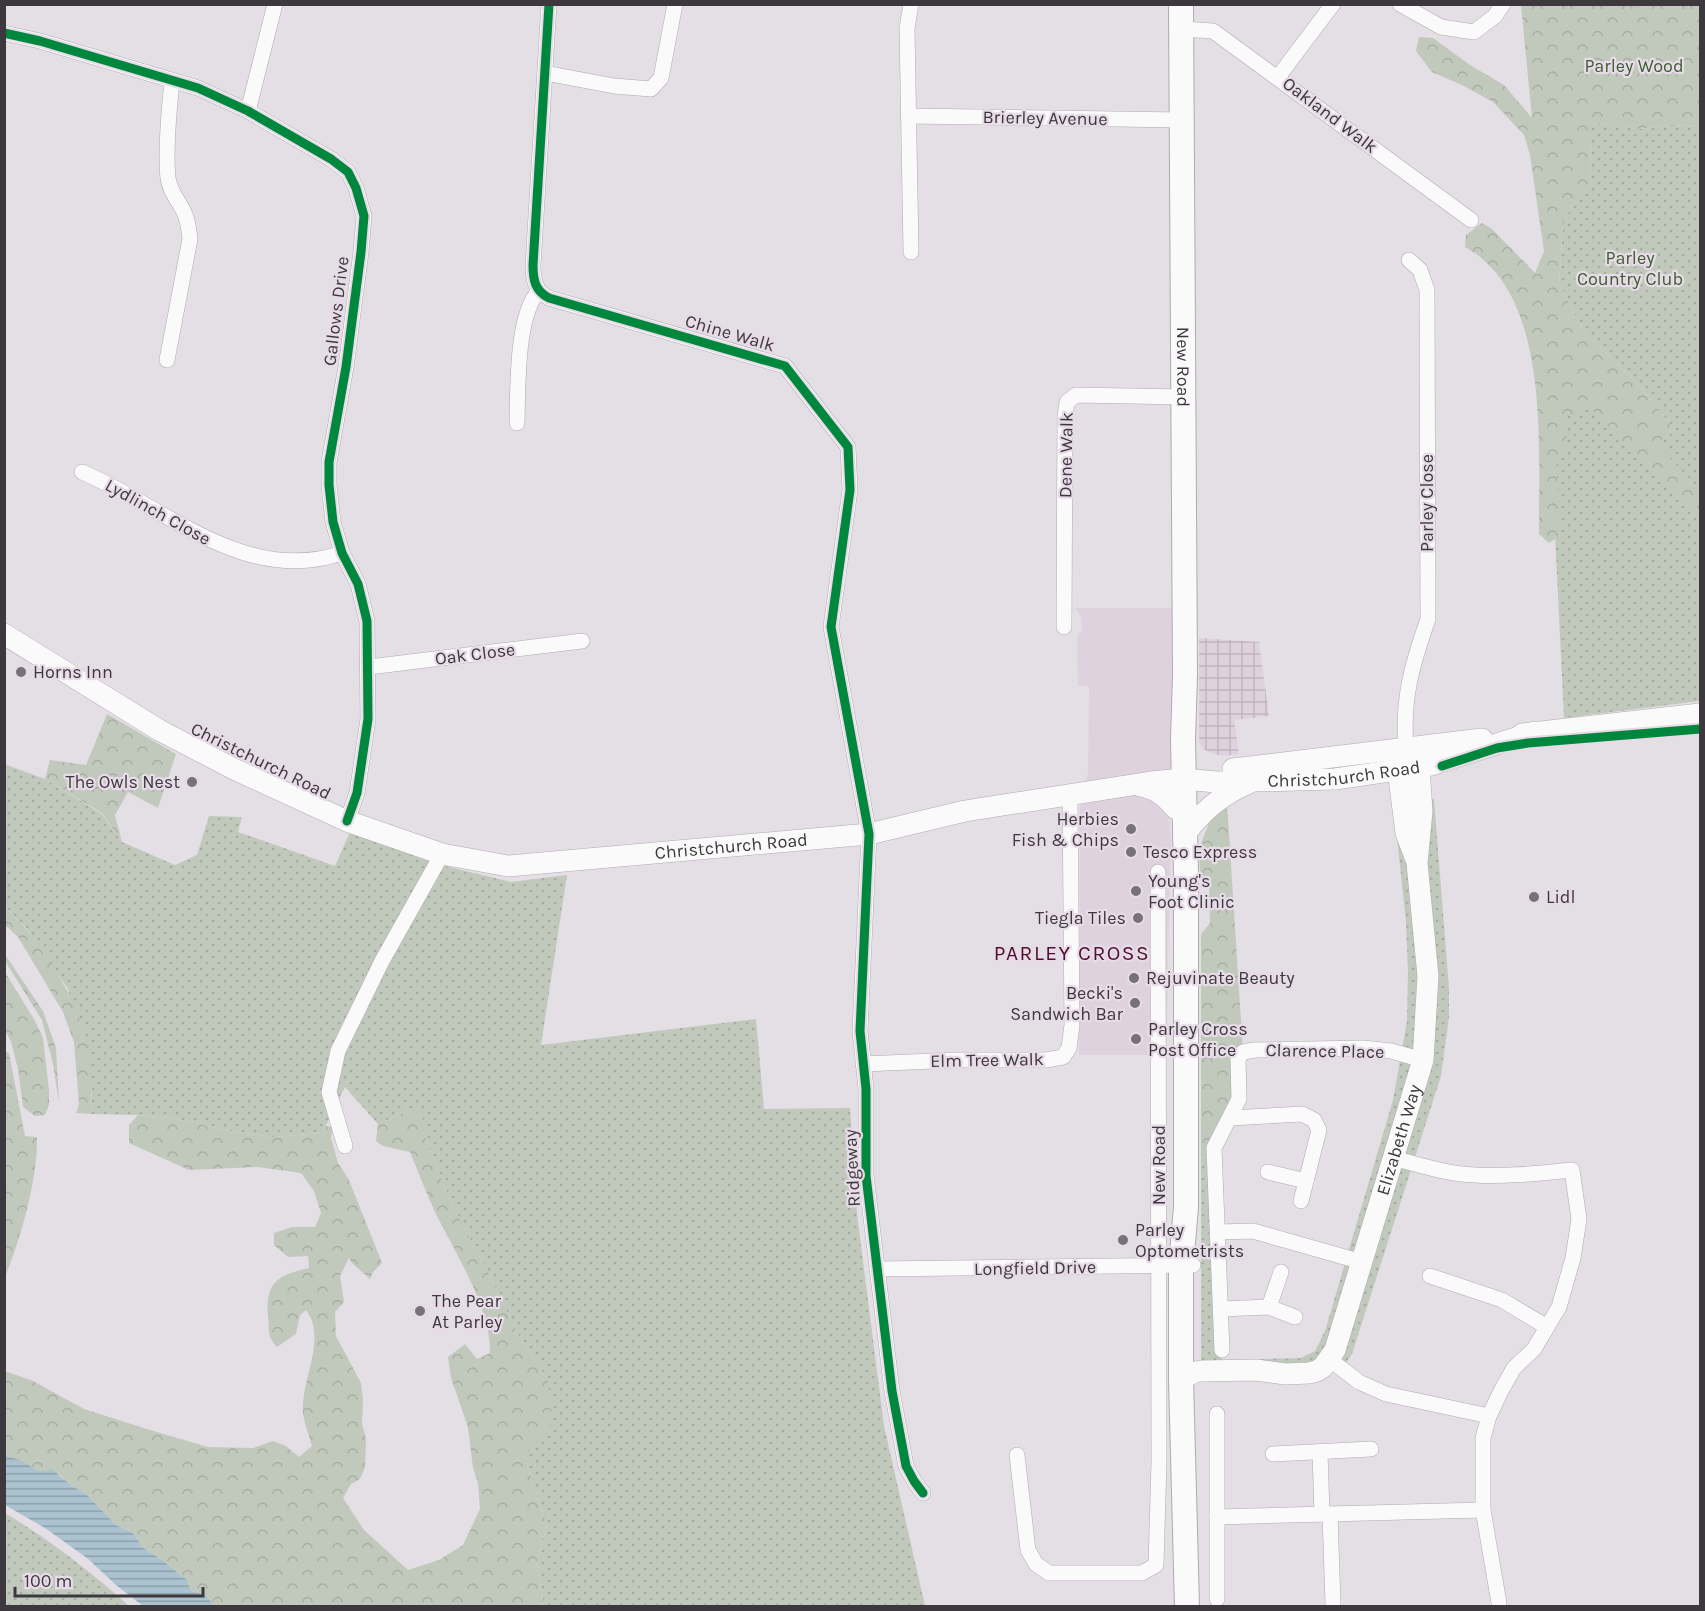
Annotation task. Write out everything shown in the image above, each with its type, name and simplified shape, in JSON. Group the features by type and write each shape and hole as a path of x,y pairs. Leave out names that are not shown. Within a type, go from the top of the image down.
{"main road":[{"name":"New Road","path":"1181,4 1185,675 1180,780 1176,809 1177,969 1186,1046"},
{"name":"Christchurch Road","path":"4,633 159,730 234,769 347,821 442,854 508,866 869,834 965,812 1127,784 1180,780 1217,782 1335,779 1442,762 1535,732"},
{"name":"Christchurch Road","path":"1180,780 1216,771 1701,714"},
{"path":"1406,748 1419,767"},
{"name":"Elizabeth Way","path":"1406,748 1398,770 1406,833 1417,863"},
{"name":"Elizabeth Way","path":"1329,1359 1335,1350 1423,1060 1428,976 1417,863 1422,811 1419,767"},
{"name":"New Road","path":"1180,780 1185,834 1186,1207 1178,1266 1190,1379 1194,1462 1186,1568 1186,1606"},
{"path":"1185,834 1200,816 1231,790 1255,781"},
{"path":"1127,784 1157,790 1165,795 1176,809"},
{"path":"1190,1379 1256,1370 1285,1374 1317,1371 1323,1368 1329,1359"}],"street":[{"path":"248,111 275,4"},
{"path":"517,423 519,360 531,299 538,291 533,280 533,265 549,4"},
{"path":"545,73 614,86 651,89 661,78 675,4"},
{"path":"911,4 907,28 911,252"},
{"path":"1278,77 1333,4"},
{"path":"1400,4 1441,27 1474,32 1495,16 1503,4"},
{"name":"Oakland Walk","path":"1181,29 1213,31 1471,220"},
{"name":"Gallows Drive","path":"4,33 40,41 198,88 248,111 331,159 348,172 362,202 364,216 361,252 346,367 329,462 333,522 342,553 358,585 367,621 368,718 357,794 347,821"},
{"path":"167,360 190,239 184,212 173,195 168,178 168,113 172,81"},
{"name":"Brierley Avenue","path":"909,116 1182,120"},
{"name":"Parley Close","path":"1406,748 1405,707 1411,670 1428,619 1426,290 1420,270 1408,260"},
{"name":"Chine Walk","path":"538,291 549,298 785,366 848,447 850,490 831,627 869,834"},
{"name":"Dene Walk","path":"1064,627 1065,416 1067,402 1076,395 1184,397"},
{"name":"Lydlinch Close","path":"82,472 104,481 218,545 264,558 307,560 342,553"},
{"name":"Oak Close","path":"369,667 582,640"},
{"name":"Elm Tree Walk","path":"863,1064 957,1060 1046,1060 1063,1057 1069,1048 1072,1025 1070,794"},
{"name":"Ridgeway","path":"869,834 860,1031 866,1089 866,1176 892,1391 906,1466 923,1493"},
{"path":"345,1146 329,1092 338,1051 382,961 442,854"},
{"name":"New Road","path":"1017,1455 1028,1550 1036,1564 1049,1572 1060,1573 1142,1573 1156,1565 1159,1462 1178,1266 1158,872"},
{"name":"Clarence Place","path":"1222,1350 1214,1148 1239,1099 1238,1059 1243,1052 1255,1050 1363,1048 1391,1051 1423,1060"},
{"path":"1230,1118 1302,1114 1314,1120 1319,1130 1301,1201"},
{"path":"1393,1158 1472,1175 1510,1176 1572,1170 1580,1219 1573,1258 1559,1307 1534,1349 1514,1368 1489,1416 1483,1438 1483,1510 1499,1603"},
{"path":"1268,1172 1306,1181"},
{"path":"1218,1232 1253,1231 1362,1262"},
{"name":"Longfield Drive","path":"877,1269 1178,1266"},
{"path":"1269,1307 1281,1272"},
{"path":"1430,1276 1502,1300 1547,1327"},
{"path":"1221,1309 1269,1307 1295,1317"},
{"path":"1329,1359 1359,1382 1386,1394 1489,1416"},
{"path":"1217,1414 1217,1599"},
{"path":"1273,1454 1371,1449"},
{"path":"1320,1452 1333,1604"},
{"path":"1217,1516 1483,1510"}],"shaded area":[{"path":"1075,608 1173,608 1176,729 1168,806 1171,837 1166,1055 1079,1055 1080,799 1088,773 1089,686 1078,686 1077,638 1082,629 1081,617"},
{"path":"1199,638 1259,642 1269,716 1234,720 1239,754 1224,756 1214,754 1203,749 1199,742"}],"green space":[{"name":"Parley Wood","path":"1521,5 1700,5 1700,126 1637,129 1599,123 1591,129 1590,185 1574,201 1563,225 1559,283 1583,331 1638,384 1675,430 1657,443 1700,492 1700,521 1590,408 1564,417 1567,446 1556,466 1561,535 1549,543 1539,534 1538,419 1534,377 1526,336 1513,300 1493,269 1465,247 1466,235 1482,223 1492,229 1535,273 1544,251 1530,155 1524,135 1493,102 1432,72 1416,51 1419,37 1433,38 1470,65 1504,85 1532,118"},
{"name":"Parley Country Club","path":"1599,123 1637,129 1700,126 1700,492 1656,443 1675,430 1638,384 1583,331 1559,283 1563,225 1574,200 1590,185 1591,129"},
{"path":"1591,408 1700,521 1700,701 1564,718 1549,410"},
{"path":"107,714 176,754 158,808 128,792 115,815 122,842 102,813 45,779 50,760 86,765"},
{"path":"4,764 45,779 102,814 122,842 175,865 197,855 209,816 242,817 238,832 335,866 350,832 445,866 511,882 567,875 541,1045 756,1019 764,1109 850,1108 857,1214 884,1426 925,1606 544,1606 537,1561 547,1525 524,1456 534,1445 547,1379 516,1331 455,1211 426,1141 426,1125 408,1111 378,1124 345,1087 322,1133 273,1137 230,1131 177,1119 91,1114 92,1090 68,989 26,928 5,907"},
{"path":"1434,799 1449,989 1449,1017 1441,1076 1352,1354 1342,1369 1201,1371 1201,1158 1215,1155 1222,1360 1301,1358 1315,1351 1325,1331 1393,1100 1407,1021 1406,922 1397,837 1421,800"},
{"path":"1227,803 1243,1052 1239,1099 1215,1155 1201,1158 1201,934 1210,923 1209,888 1200,873 1199,848 1210,821"},
{"path":"4,907 17,919 49,960 78,1015 91,1071 91,1114 76,1113 79,1104 74,1042 63,1012 18,937 5,925"},
{"path":"4,953 43,1011 56,1048 59,1103 53,1064 42,1020 5,961"},
{"path":"5,972 43,1038 49,1091 49,1105 45,1115 35,1116 23,1107 18,1069 11,1042 5,1030"},
{"path":"5,1051 9,1053 25,1136 37,1137 37,1153 32,1189 5,1277"},
{"path":"408,1111 419,1112 426,1125 426,1141 455,1211 516,1331 547,1379 552,1407 549,1430 524,1456 547,1525 537,1561 544,1606 214,1606 206,1595 191,1591 187,1580 142,1547 133,1533 116,1525 86,1494 72,1486 59,1474 32,1469 22,1461 5,1455 5,1371 33,1381 84,1409 208,1447 253,1448 273,1441 286,1446 299,1457 312,1446 303,1414 303,1401 314,1347 312,1321 306,1310 300,1315 296,1334 277,1347 269,1333 268,1304 271,1288 276,1282 289,1274 309,1268 308,1256 288,1257 274,1245 274,1233 292,1227 315,1227 321,1213 314,1191 301,1173 258,1167 189,1170 129,1143 129,1125 138,1115 177,1119 230,1131 273,1137 322,1133 326,1126 333,1127 331,1138 338,1163 349,1180 382,1263 370,1279 349,1258 340,1276 344,1302 335,1312 336,1336 361,1383 362,1424 366,1439 365,1467 360,1479 351,1484 343,1498 364,1530 408,1570 439,1560 463,1545 480,1509 478,1483 473,1468 468,1427 451,1378 448,1357 465,1344 477,1359 490,1353 489,1335 478,1299 435,1212 410,1152 383,1146 376,1141 378,1124"},
{"path":"5,1513 69,1556 129,1606 5,1606"}],"water":[{"path":"5,1455 37,1470 52,1469 72,1486 86,1494 116,1525 133,1533 142,1547 187,1580 191,1591 206,1595 214,1606 143,1606 87,1558 45,1528 5,1505"}],"cycle path":[{"path":"549,4 533,265 534,280 538,288 549,298 785,366 848,447 850,490 831,627 869,834 860,1031 866,1089 866,1176 892,1391 906,1466 923,1493"},
{"path":"4,33 40,41 198,88 248,111 331,159 348,172 356,188 364,216 361,252 346,367 329,462 333,522 342,553 358,584 367,621 368,719 357,793 347,821"},
{"path":"1442,766 1497,748 1528,743 1700,729"}],"place":[{"name":"Horns Inn","path":"21,672"},
{"name":"The Owls Nest","path":"192,782"},
{"name":"Herbies Fish & Chips","path":"1131,829"},
{"name":"Tesco Express","path":"1131,852"},
{"name":"Young's Foot Clinic","path":"1136,891"},
{"name":"Lidl","path":"1534,897"},
{"name":"Tiegla Tiles","path":"1138,918"},
{"name":"Rejuvinate Beauty","path":"1134,978"},
{"name":"Becki's Sandwich Bar","path":"1135,1003"},
{"name":"Parley Cross Post Office","path":"1136,1039"},
{"name":"Parley Optometrists","path":"1123,1240"},
{"name":"The Pear At Parley","path":"420,1311"}],"district":[{"name":"PARLEY CROSS","path":"1072,953"}]}
